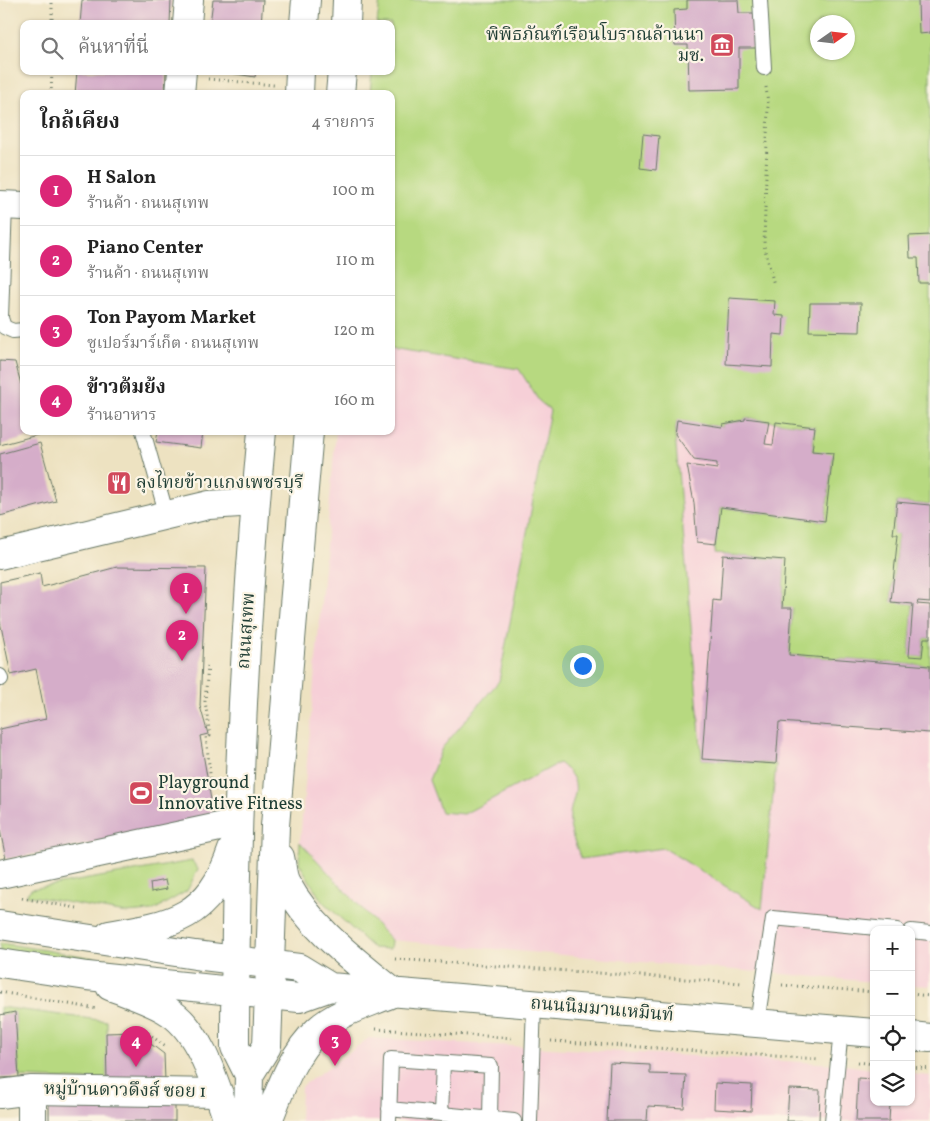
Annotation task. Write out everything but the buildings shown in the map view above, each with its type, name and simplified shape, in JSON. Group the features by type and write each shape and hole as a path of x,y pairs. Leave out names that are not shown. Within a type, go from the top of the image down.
{"main road":[{"path":"187,20 189,0"},
{"path":"304,20 306,0"},
{"path":"346,20 347,0"},
{"path":"340,90 342,75"},
{"name":"ถนนสุเทพ","path":"238,827 244,673 255,502 262,435"},
{"path":"249,1075 267,1046 275,826 309,435"},
{"path":"0,555 209,505 255,502"},
{"path":"268,1121 283,1082 300,1053 318,1030 349,1011 394,993 337,946 312,919 285,882 275,826"},
{"path":"9,883 238,827"},
{"path":"86,940 145,929 194,911 212,893 224,874 238,827"},
{"path":"238,827 235,1047 249,1075 248,1121"},
{"path":"0,925 86,940 299,968 330,987"},
{"path":"0,963 87,976 298,998 330,987"},
{"path":"87,976 170,1012 185,1025 197,1042 228,1121"},
{"name":"ถนนนิมมานเหมินท์","path":"330,987 870,1033"},
{"path":"915,1036 930,1038"},
{"path":"32,1090 32,1121"},
{"name":"หมู่บ้านดาวดึงส์ ซอย 1","path":"0,1094 32,1090 218,1093"}],"lane":[{"path":"760,0 764,68"},
{"path":"10,206 1,318 4,327 13,331 20,330"},
{"path":"144,435 166,516"},
{"path":"757,1023 773,918 870,927"},
{"path":"915,931 930,933"},
{"path":"530,1121 534,1004"},
{"path":"832,1121 841,1030"},
{"path":"490,1118 491,1066 391,1060 389,1115 441,1114 514,1121"},
{"path":"441,1114 443,1063"}],"path":[{"path":"52,0 52,20"},
{"path":"764,68 768,103 764,245 774,285"},
{"path":"52,75 52,90"},
{"path":"181,81 299,84"},
{"path":"208,666 205,701 210,736 206,737 212,785"},
{"path":"9,883 21,898 86,909"},
{"path":"394,959 870,992"},
{"path":"0,992 105,1011"},
{"path":"915,994 930,996"},
{"path":"139,1026 169,1050"},
{"path":"372,1029 870,1064"},
{"path":"915,1067 930,1069"}],"shaded area":[{"path":"380,0 930,0 930,986 915,985 915,926 870,926 870,982 391,940 300,842 336,435 395,435 395,90 370,90 372,75 395,75 395,20 378,20"},
{"path":"369,1038 838,1064 870,1068 870,1106 915,1106 915,1074 930,1076 930,1121 300,1121 301,1087"}],"green space":[{"path":"380,0 930,0 930,505 897,502 893,533 898,534 891,601 913,604 909,655 922,657 924,638 930,638 930,666 789,655 792,609 782,608 785,560 714,554 721,507 825,521 833,454 812,451 815,427 745,418 745,420 723,424 722,427 677,421 675,434 702,759 776,764 762,909 664,848 581,859 570,824 575,786 568,771 559,763 464,814 441,812 429,780 442,748 499,681 550,410 539,401 519,369 395,350 395,90 370,90 372,75 395,75 395,20 378,20"},
{"path":"300,842 391,940 390,949 373,948 321,900 299,863"},
{"path":"192,861 198,869 187,891 152,911 126,913 26,895 31,889"},
{"path":"0,943 164,969 163,978 0,953"},
{"path":"0,1007 107,1021 107,1081 19,1077 15,1013 0,1015"}],"place":[{"name":"พิพิธภัณฑ์เรือนโบราณล้านนา มช.","path":"722,45"},
{"name":"ลุงไทยข้าวแกงเพชรบุรี","path":"119,483"},
{"name":"H Salon","path":"186,614"},
{"name":"Piano Center","path":"182,661"},
{"name":"Playground Innovative Fitness","path":"141,793"},
{"name":"Ton Payom Market","path":"335,1066"},
{"name":"ข้าวต้มย้ง","path":"136,1067"}]}
